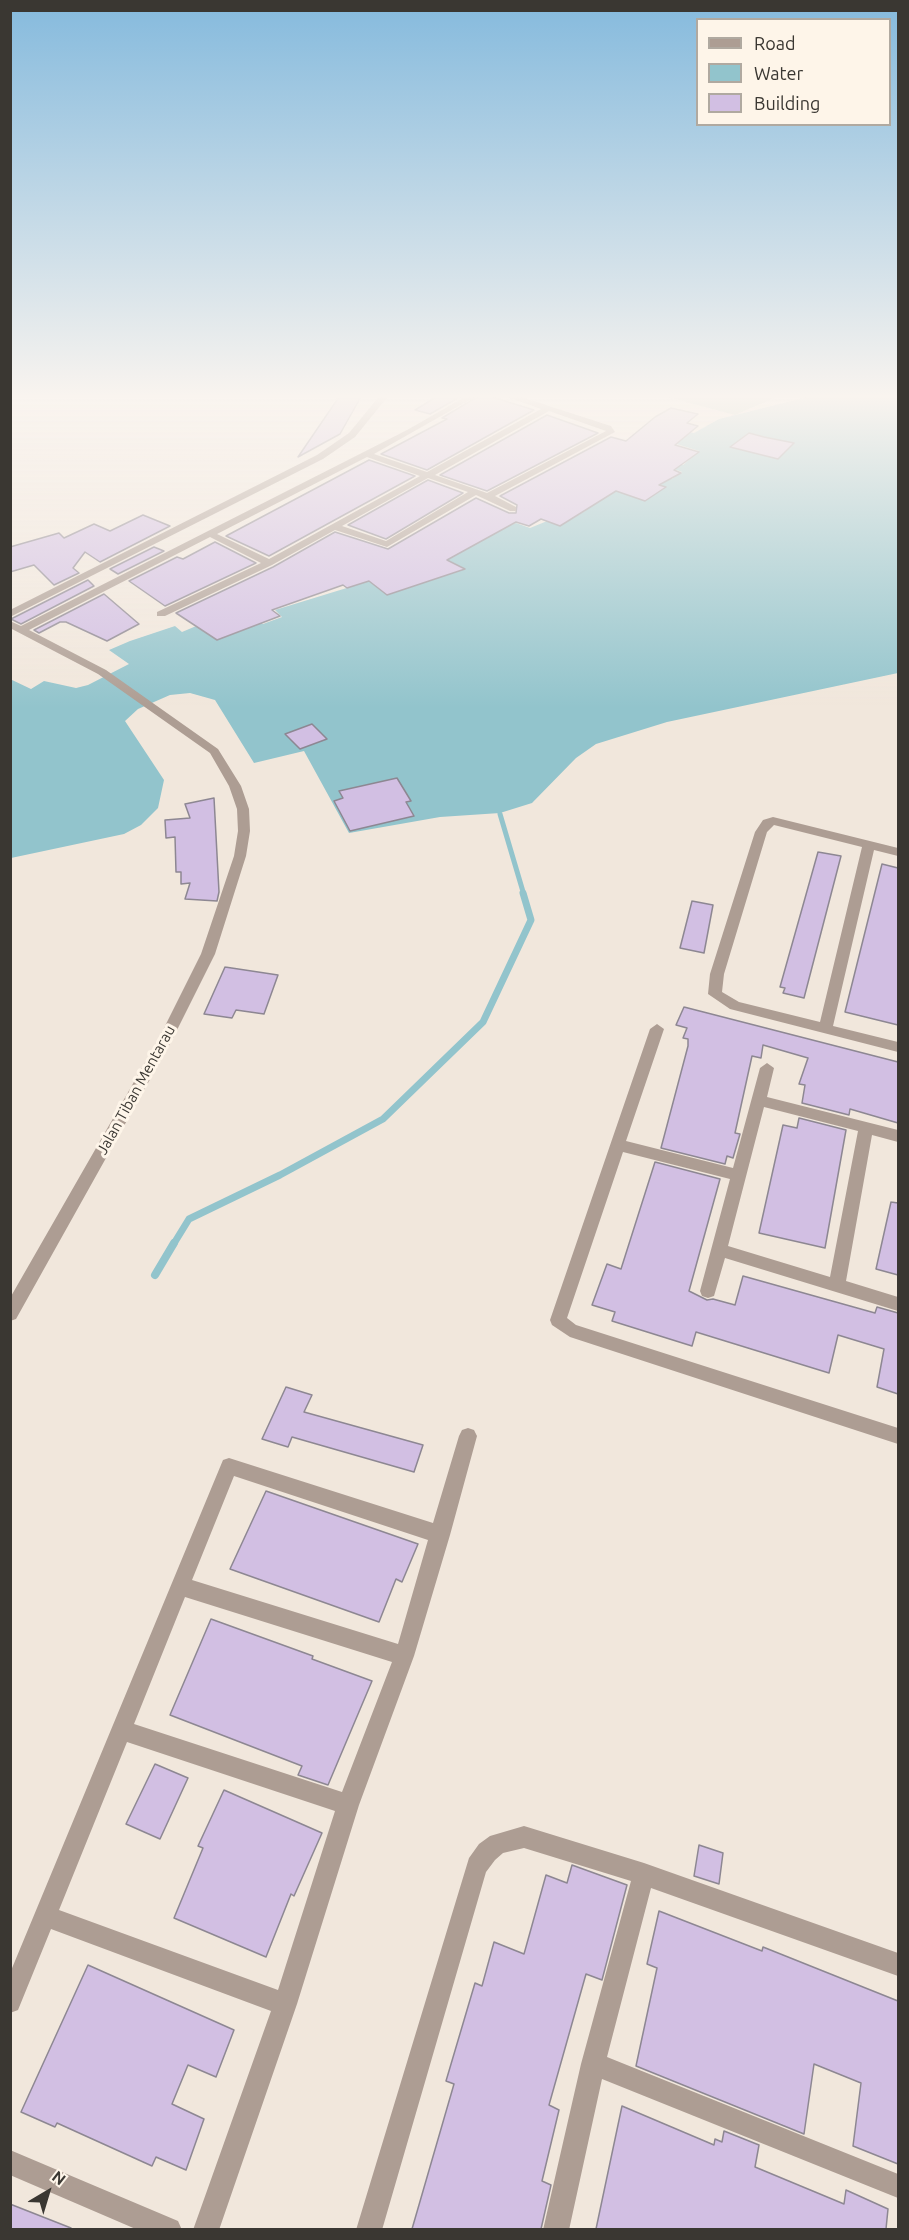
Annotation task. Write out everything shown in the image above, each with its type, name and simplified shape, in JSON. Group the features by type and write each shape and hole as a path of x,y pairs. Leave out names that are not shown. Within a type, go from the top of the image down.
{"street":[{"path":"10,614 238,499"},
{"path":"22,629 280,499"},
{"path":"161,615 211,593 269,563 385,499"},
{"path":"335,527 381,544 390,544 464,499"},
{"path":"493,499 513,508"},
{"path":"211,534 269,563"},
{"name":"Jalan Tiban Mentarau","path":"10,624 102,672 214,751 225,767 243,809 244,831 240,856 208,954 165,1040 10,1314"},
{"path":"898,852 773,821 767,823 717,974 715,994 724,1001 898,1047"},
{"path":"825,1029 869,845"},
{"path":"657,1029 620,1142 557,1316 560,1323 570,1330 898,1436"},
{"path":"708,1290 767,1068"},
{"path":"758,1100 898,1136"},
{"path":"837,1286 866,1128"},
{"path":"620,1142 741,1172"},
{"path":"718,1250 898,1304"},
{"path":"206,2229 285,2004 348,1805 404,1656 468,1436"},
{"path":"10,2002 229,1466 441,1535"},
{"path":"180,1586 404,1656"},
{"path":"120,1730 348,1805"},
{"path":"369,2229 477,1866 487,1852 498,1844 524,1837 644,1874 898,1964"},
{"path":"556,2229 593,2064 644,1874"},
{"path":"45,1916 285,2004"},
{"path":"593,2064 898,2186"},
{"path":"10,2162 169,2229"}],"water":[{"path":"590,499 898,499 898,673 667,722 596,744 576,758 532,803 500,813 440,817 349,833 304,751 254,763 215,700 190,693 170,695 138,709 125,721 164,780 158,808 141,825 124,834 11,858 10,679 31,689 44,681 76,688 88,685 129,664 109,650 130,641 175,626 182,632 239,608 263,624 282,617 275,610 402,571 516,523 530,528 557,517 570,520 585,511 573,506"}],"building":[{"path":"296,499 374,499 269,556 226,536"},
{"path":"395,499 454,499 386,539 348,525"},
{"path":"475,499 509,513 516,513 517,505 505,499 604,499 560,526 541,519 529,526 516,522 447,560 465,569 387,595 369,581 347,588 343,585 272,610 280,616 217,640 176,613 273,567 335,532 388,549"},
{"path":"143,515 170,526 100,562 85,552 73,568 79,573 54,585 34,565 10,572 10,547 59,533 64,538 94,524 110,531"},
{"path":"215,542 256,563 165,606 129,581 177,557 183,559"},
{"path":"154,547 164,551 118,574 110,569"},
{"path":"88,580 94,586 21,624 11,619"},
{"path":"104,594 139,624 107,641 66,622 60,622 39,633 34,630"},
{"path":"312,724 327,739 300,749 285,734"},
{"path":"397,778 411,801 406,802 414,816 350,831 334,801 343,798 339,791"},
{"path":"214,798 219,892 217,901 185,899 190,883 181,884 181,872 176,872 175,837 166,838 165,820 190,818 185,804"},
{"path":"818,852 841,856 804,998 783,993 785,988 780,987"},
{"path":"882,864 898,868 898,1025 845,1012"},
{"path":"692,901 713,905 704,953 680,948"},
{"path":"225,967 278,975 264,1014 236,1010 232,1018 204,1014"},
{"path":"684,1007 898,1062 898,1123 850,1109 849,1115 802,1103 805,1085 799,1084 808,1058 763,1045 761,1058 752,1056 735,1133 740,1134 733,1158 727,1156 725,1164 661,1148 688,1046 688,1039 683,1038 687,1028 676,1025"},
{"path":"799,1118 846,1130 825,1248 759,1233 783,1125 797,1128"},
{"path":"655,1162 720,1179 689,1291 707,1300 713,1299 735,1305 743,1276 875,1313 877,1307 898,1313 898,1394 877,1387 884,1349 838,1335 829,1373 696,1332 692,1346 612,1321 615,1312 592,1305 607,1264 621,1269"},
{"path":"891,1202 898,1203 898,1275 876,1269"},
{"path":"286,1387 312,1395 304,1412 423,1445 414,1472 292,1437 288,1447 262,1439"},
{"path":"266,1491 418,1544 402,1582 396,1579 379,1622 230,1569"},
{"path":"211,1619 313,1656 312,1659 372,1681 328,1785 298,1775 302,1766 170,1715"},
{"path":"155,1764 188,1778 160,1839 126,1824"},
{"path":"224,1790 322,1833 294,1896 291,1894 266,1957 174,1918 203,1848 198,1846"},
{"path":"699,1845 723,1853 719,1884 694,1876"},
{"path":"572,1865 627,1885 602,1980 586,1974 549,2105 559,2110 542,2181 551,2185 541,2229 412,2229 454,2084 446,2081 475,1983 482,1986 494,1942 524,1954 546,1875 567,1883"},
{"path":"659,1911 762,1951 763,1947 898,2001 898,2164 853,2146 861,2083 814,2064 804,2134 636,2066 657,1968 647,1964"},
{"path":"88,1965 234,2030 216,2077 188,2065 172,2104 204,2119 186,2170 156,2157 152,2166 57,2123 55,2127 21,2112"},
{"path":"622,2106 714,2145 715,2139 722,2142 724,2131 759,2145 755,2167 844,2204 846,2190 888,2209 886,2229 596,2229"},
{"path":"10,2204 71,2228 71,2229 10,2229"}],"waterway":[{"path":"500,814 524,895"},
{"path":"173,1245 189,1219 280,1175 383,1119 483,1022 531,920 523,893"},
{"path":"155,1275 174,1243"}]}
